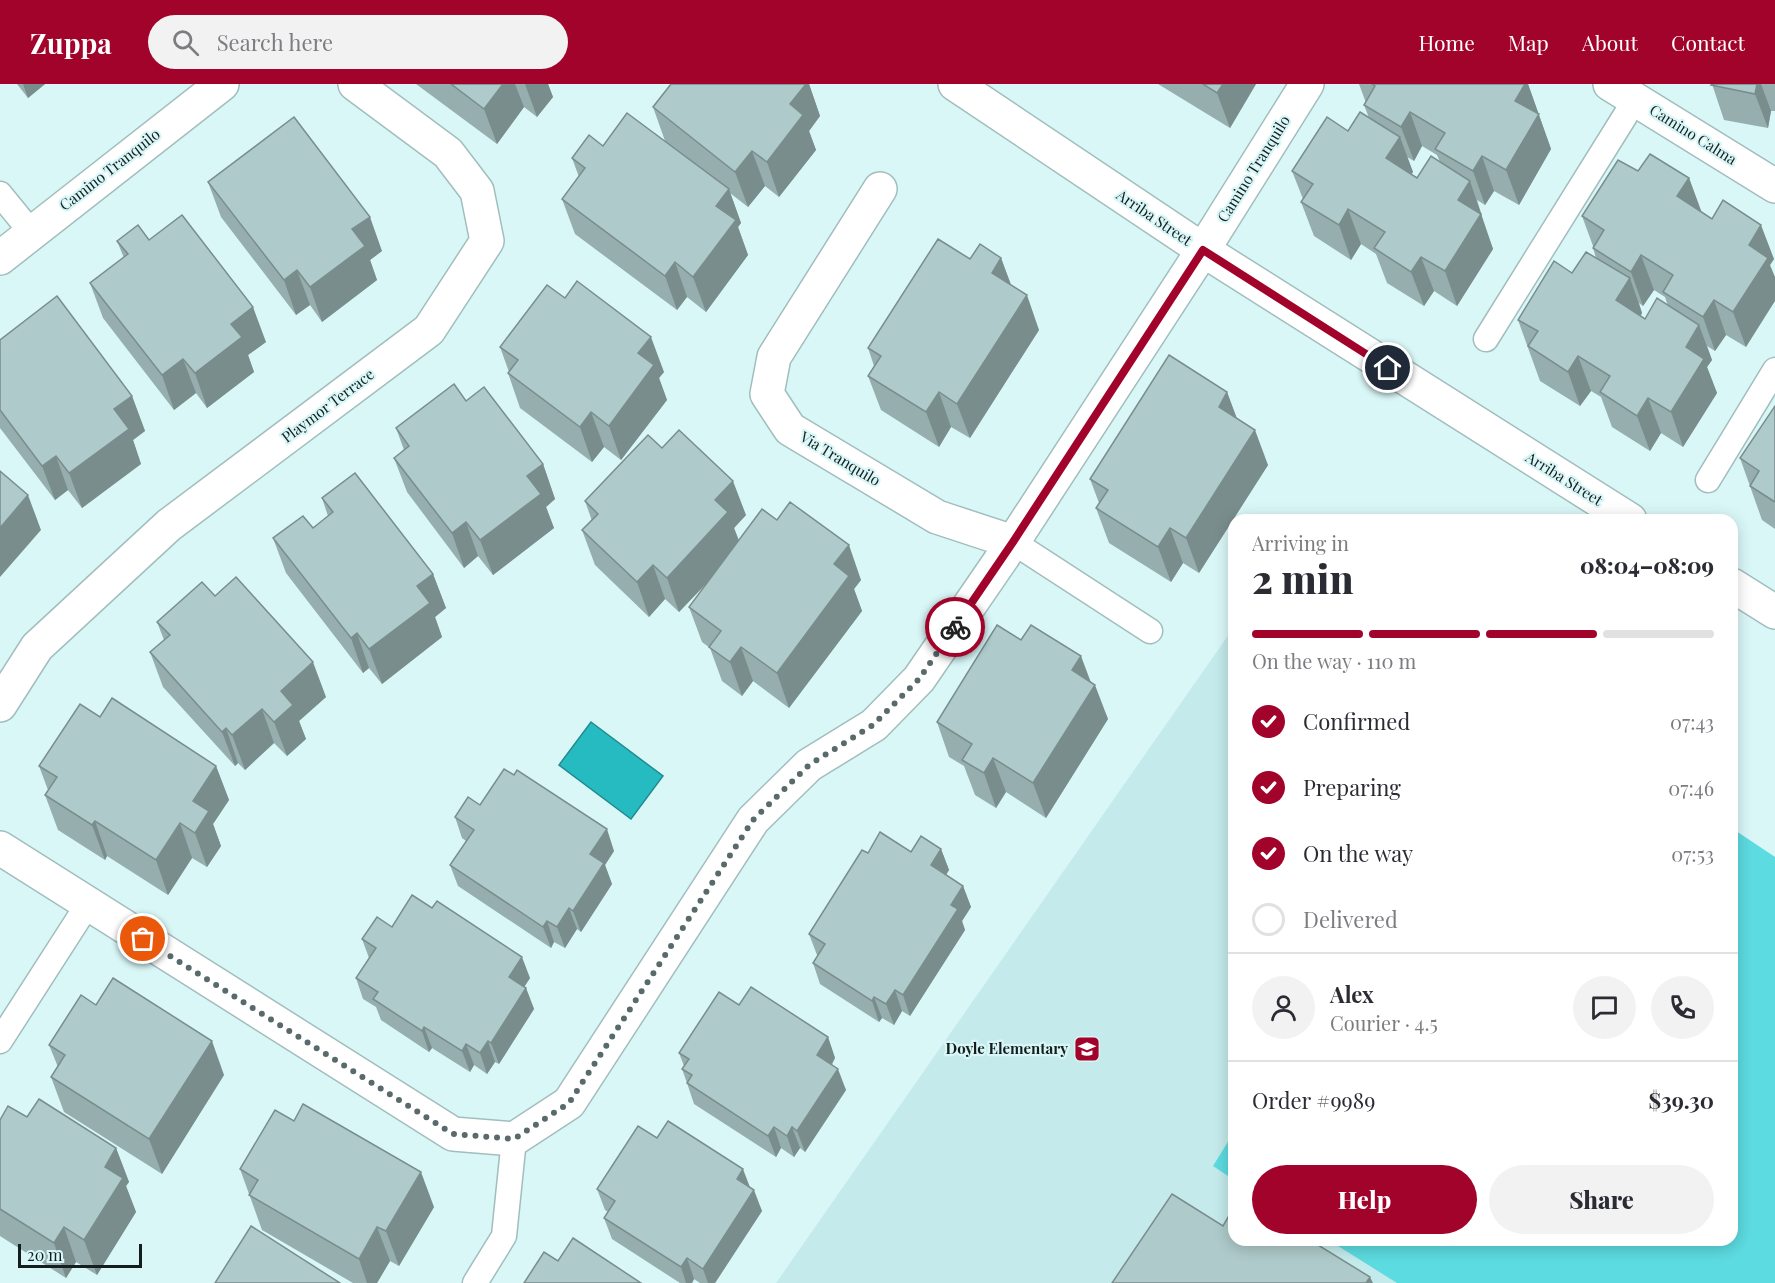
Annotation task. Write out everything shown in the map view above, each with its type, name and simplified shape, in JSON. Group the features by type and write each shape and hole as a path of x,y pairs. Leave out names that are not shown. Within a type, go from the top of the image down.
{"street":[{"name":"Camino Tranquilo","path":"0,258 222,84"},
{"name":"Playmor Terrace","path":"0,705 37,647 170,525 429,330 487,241 477,191 448,153 355,84"},
{"name":"Arriba Street","path":"955,84 1203,250 1621,514"},
{"name":"Camino Tranquilo","path":"514,1139 569,1103 753,820 809,765 873,725 919,679 1013,542 1203,250 1307,84"},
{"name":"Camino Calma","path":"1629,89 1775,186"},
{"name":"Via Tranquilo","path":"880,189 774,357 767,394 790,429 937,517 1013,542"},
{"path":"1738,589 1775,612"},
{"path":"0,848 453,1134 514,1139"}],"lane":[{"path":"1486,339 1629,89"},
{"path":"0,194 31,232"},
{"path":"1708,480 1775,370"},
{"path":"1013,542 1150,631"},
{"path":"0,1041 88,904"},
{"path":"476,1283 504,1236 514,1139"}],"shaded area":[{"name":"Doyle Elementary","path":"1228,636 1228,1246 1738,1246 1738,832 1775,857 1775,1283 776,1283"},
{"path":"591,722 663,776 631,819 559,765"},
{"path":"1738,832 1775,857 1775,1283 1397,1283 1338,1246 1738,1246"},
{"path":"1228,1142 1228,1176 1213,1166"}],"building":[{"path":"451,84 503,84 484,109"},
{"path":"671,84 806,84 790,104 803,115 767,162 752,151 735,172 653,107"},
{"path":"1203,84 1223,84 1217,93"},
{"path":"1372,84 1525,84 1515,101 1539,114 1506,170 1482,156 1473,171 1435,149 1445,133 1410,112 1401,127 1364,105 1375,86"},
{"path":"1712,84 1757,84 1755,94"},
{"path":"1360,112 1400,137 1386,158 1417,178 1431,156 1470,181 1458,200 1481,214 1445,271 1421,257 1411,272 1374,248 1385,232 1348,209 1339,225 1301,202 1313,184 1292,171 1327,117 1348,131"},
{"path":"627,113 729,189 716,206 736,220 693,277 675,262 665,276 562,199 585,168 572,158 589,135 603,146"},
{"path":"294,117 370,217 352,229 365,246 310,287 297,270 284,280 208,182"},
{"path":"1650,154 1689,178 1677,196 1712,219 1723,200 1761,225 1749,245 1768,258 1733,312 1714,300 1703,317 1663,292 1673,275 1641,255 1631,272 1593,248 1604,230 1582,216 1618,160 1638,171"},
{"path":"182,215 253,307 231,324 242,337 195,373 183,359 162,375 90,283 128,254 117,241 138,225 149,240"},
{"path":"938,239 970,259 980,244 1001,258 992,273 1027,295 957,404 939,392 926,412 868,376 881,356 868,348"},
{"path":"1586,252 1630,278 1616,300 1645,319 1657,298 1699,325 1686,347 1704,359 1671,412 1648,398 1637,416 1600,392 1610,376 1578,356 1568,372 1528,346 1538,331 1518,320 1554,261 1572,273"},
{"path":"577,281 651,337 638,353 654,365 609,426 591,412 580,427 508,373 518,360 500,347 547,285 565,298"},
{"path":"57,296 132,396 114,409 129,429 69,473 56,456 42,466 0,410 0,340"},
{"path":"1169,355 1227,392 1219,407 1255,430 1186,538 1170,528 1158,547 1096,508 1108,490 1090,479"},
{"path":"454,384 466,401 484,387 543,464 527,476 541,494 480,540 466,522 452,533 394,458 409,446 396,428"},
{"path":"1775,406 1775,502 1750,486 1759,471 1740,458"},
{"path":"679,430 733,481 715,500 728,512 667,578 653,565 637,582 582,530 598,514 585,501 648,435 662,448"},
{"path":"0,471 28,495 0,528"},
{"path":"355,473 433,574 417,586 430,603 369,649 357,633 351,638 273,538 303,516 313,528 333,512 322,498"},
{"path":"790,502 849,545 834,564 849,576 777,673 741,647 730,662 709,647 721,631 689,607 762,509 777,520"},
{"path":"236,577 313,662 281,691 293,705 274,722 262,709 232,735 226,728 222,732 150,652 170,635 157,622 202,582 215,596"},
{"path":"997,625 1021,640 1031,625 1081,656 1072,670 1095,685 1033,783 993,758 984,773 962,760 972,744 937,722"},
{"path":"112,698 216,766 193,801 209,811 195,833 180,823 156,860 95,821 92,825 45,795 57,777 39,766 80,704 100,717"},
{"path":"504,769 514,775 517,770 607,829 590,854 604,863 573,911 569,908 557,927 547,921 543,927 450,865 474,830 455,817 468,797 480,805"},
{"path":"880,832 911,852 921,836 941,849 931,865 963,886 951,905 958,909 903,995 895,990 886,1004 874,997 872,1001 813,963 825,944 809,934 862,850 868,853"},
{"path":"412,895 432,908 437,901 522,957 509,977 526,988 491,1043 488,1041 480,1053 466,1044 462,1051 424,1027 422,1031 373,999 378,992 356,978 376,948 362,939 377,917 392,927"},
{"path":"113,978 212,1041 149,1139 51,1077 65,1055 49,1045 81,995 96,1005"},
{"path":"751,987 828,1037 817,1055 838,1069 797,1131 792,1127 787,1136 774,1127 768,1136 687,1083 692,1075 682,1069 689,1059 679,1053 719,992 739,1005"},
{"path":"39,1099 116,1148 105,1167 123,1178 84,1240 64,1227 54,1243 0,1209 0,1120 8,1106 27,1117"},
{"path":"303,1104 421,1172 386,1231 377,1227 359,1259 249,1195 258,1180 240,1169 275,1110 294,1121"},
{"path":"668,1121 743,1169 737,1179 754,1190 703,1269 687,1258 681,1267 604,1218 615,1201 597,1189 638,1126 657,1138"},
{"path":"1172,1194 1223,1226 1228,1217 1228,1246 1320,1246 1370,1277 1366,1283 1112,1283"},
{"path":"251,1226 340,1283 215,1283"},
{"path":"573,1238 641,1283 524,1283 544,1252 558,1261"}],"way so far":[{"path":"143,939 453,1134 514,1139 569,1103 753,820 809,765 873,725 919,679 955,627"}],"place":[{"name":"Doyle Elementary","path":"1087,1049"}],"route":[{"path":"955,627 1203,250 1388,368"}]}
